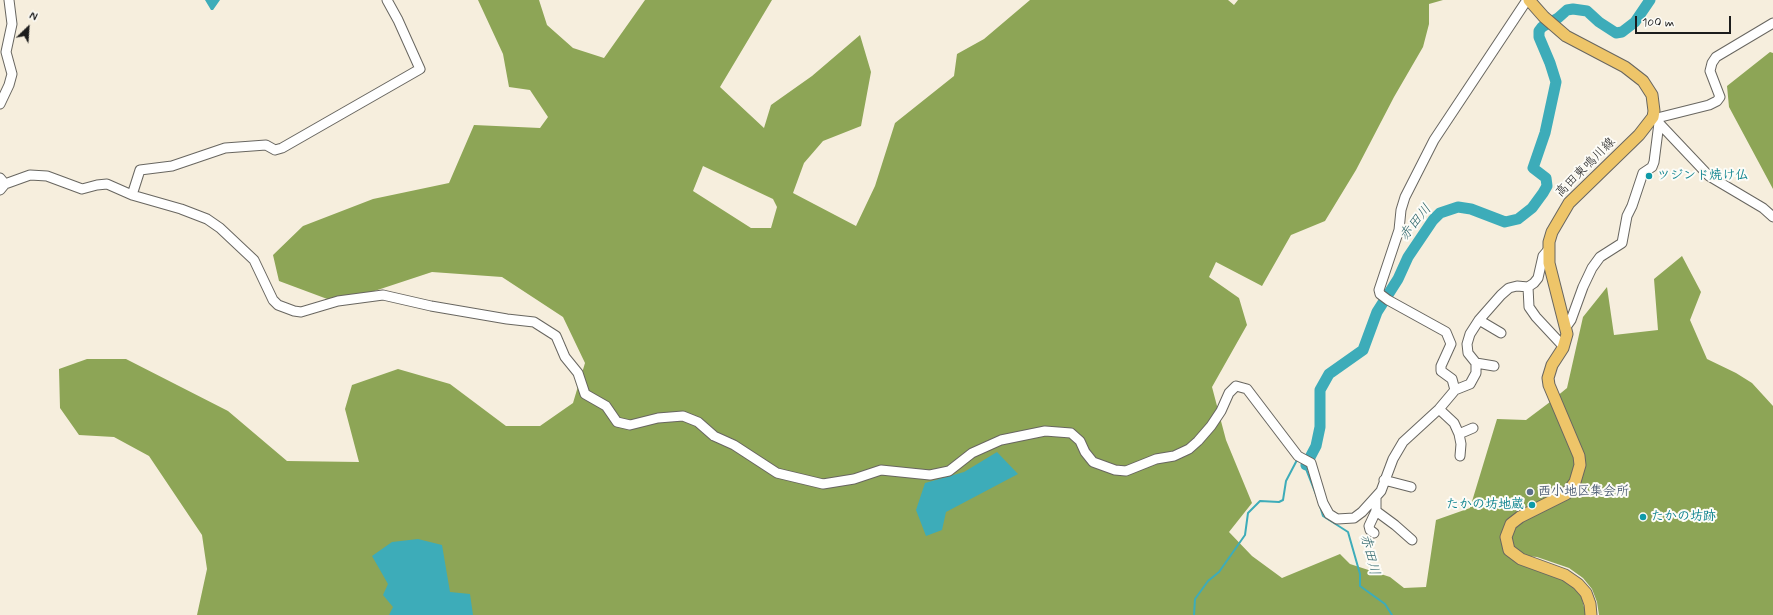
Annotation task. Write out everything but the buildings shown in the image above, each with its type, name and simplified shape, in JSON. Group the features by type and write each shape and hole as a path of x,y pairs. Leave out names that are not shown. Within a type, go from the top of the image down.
{"main road":[{"path":"1528,0 1554,26 1579,44 1625,67 1643,81 1652,95 1657,121"},
{"name":"高田東鳴川線","path":"1591,615 1590,604 1586,593 1578,584 1566,575 1521,559 1509,550 1506,537 1511,524 1520,517 1566,494 1575,482 1580,465 1579,456 1551,394 1548,378 1552,365 1563,346 1567,334 1551,275 1549,249 1552,232 1569,203 1639,135 1657,121"}],"street":[{"path":"0,104 9,85 12,74 6,52 12,24 9,0"},
{"path":"132,195 140,170 172,166 221,148 266,145 275,150 282,148 420,69 398,20 387,0"},
{"path":"1455,390 1452,379 1441,371 1441,366 1451,344 1446,332 1388,300 1380,294 1379,290 1400,230 1401,210 1405,197 1413,185 1434,140 1528,0"},
{"path":"1566,327 1571,320 1583,287 1592,268 1600,257 1622,243 1627,216 1643,173 1652,167 1654,162 1657,121 1661,117 1709,105 1717,101 1720,97 1710,71 1712,63 1716,57 1773,23"},
{"path":"1657,121 1710,176 1763,208 1773,217"},
{"path":"2,184 30,175 47,176 82,189 107,184 132,195 207,219 220,228 254,260 273,300 285,309 301,312 338,302 383,295 431,306 534,322 556,336 565,357 578,374 585,394 606,406 617,422 630,425 658,418 683,416 698,422 714,436 734,445 777,473 800,480 823,484 840,482 881,470 930,475 950,471 972,453 1001,440 1045,431 1071,433 1080,440 1093,462 1101,467 1126,471 1156,459 1174,456 1189,449 1198,442 1211,426 1221,411 1229,393 1236,386 1247,389 1298,456 1311,463 1323,503 1329,514 1337,519 1354,518 1376,497 1381,491 1393,459 1404,442 1439,409 1455,390 1470,384 1476,373 1476,363 1468,353 1467,344 1470,334 1479,320 1509,288 1517,286 1528,287 1538,278 1543,256 1549,249"},
{"path":"1528,287 1529,307 1536,317 1563,346"},
{"path":"1479,320 1501,333"},
{"path":"1476,363 1494,366"},
{"path":"1439,409 1454,423 1459,434 1461,444 1460,456"},
{"path":"1459,434 1473,428"},
{"path":"1384,480 1411,486"},
{"path":"1374,533 1370,530 1369,526 1376,512 1376,497"},
{"path":"1376,512 1395,525 1412,540"}],"green space":[{"path":"478,0 539,0 547,25 573,48 604,58 645,0 772,0 720,87 764,128 771,105 812,76 860,35 871,72 861,126 823,141 804,163 793,193 856,226 875,186 895,123 954,76 957,54 984,39 1030,0 1228,0 1234,5 1238,0 1443,0 1429,4 1429,24 1423,47 1394,97 1356,170 1325,221 1291,235 1262,286 1216,262 1209,277 1239,298 1247,325 1212,387 1226,440 1252,503 1229,532 1252,556 1282,578 1340,554 1350,564 1390,577 1404,588 1426,587 1436,520 1470,508 1497,419 1526,420 1550,402 1574,457 1575,465 1571,480 1563,490 1517,513 1505,553 1519,564 1563,579 1575,588 1581,595 1586,615 197,615 207,569 202,535 149,456 114,437 79,435 60,408 59,369 87,359 126,359 228,411 287,461 359,462 345,409 352,385 398,369 450,384 506,426 540,426 573,403 585,363 563,317 502,277 432,272 338,303 279,281 273,255 303,226 373,199 449,183 474,125 540,128 548,117 530,90 509,87 503,54","holes":["703,166 773,199 777,207 771,228 751,228 693,191"]},
{"path":"1770,52 1773,53 1773,189 1729,107 1727,86"},
{"path":"1682,256 1701,292 1690,320 1707,359 1736,373 1752,383 1773,406 1773,615 1599,615 1597,602 1592,589 1583,578 1569,568 1537,557 1526,556 1513,546 1510,533 1514,526 1552,506 1584,465 1556,397 1567,388 1583,317 1607,287 1614,335 1658,330 1654,279"}],"water":[{"path":"205,0 220,0 213,10 211,10"},
{"path":"997,452 1018,474 946,512 942,530 926,536 916,510 925,483 964,472"},
{"path":"418,539 442,545 450,592 470,594 473,615 389,615 393,607 383,595 388,584 372,556 392,542"}],"waterway":[{"name":"赤田川","path":"1306,465 1316,446 1320,427 1320,390 1329,374 1363,350 1377,312 1398,279 1408,257 1433,220 1440,213 1458,207 1471,209 1505,222 1518,219 1532,208 1547,186 1546,178 1533,168 1545,133 1556,82 1539,37 1539,31 1542,27 1558,18 1567,10 1573,9 1587,11 1599,22 1616,33 1622,32 1635,22 1650,0"},
{"path":"1194,615 1195,599 1208,581 1219,572 1245,535 1248,513 1260,501 1279,502 1283,500 1286,481 1297,460"},
{"name":"赤田川","path":"1304,464 1317,497"},
{"name":"赤田川","path":"1320,506 1323,516 1348,532 1360,574 1360,586 1385,604 1392,615"}],"place":[{"name":"ツジンド焼け仏","path":"1649,176"},
{"name":"西小地区集会所","path":"1530,492"},
{"name":"たかの坊地蔵","path":"1532,505"},
{"name":"たかの坊跡","path":"1643,517"}]}
